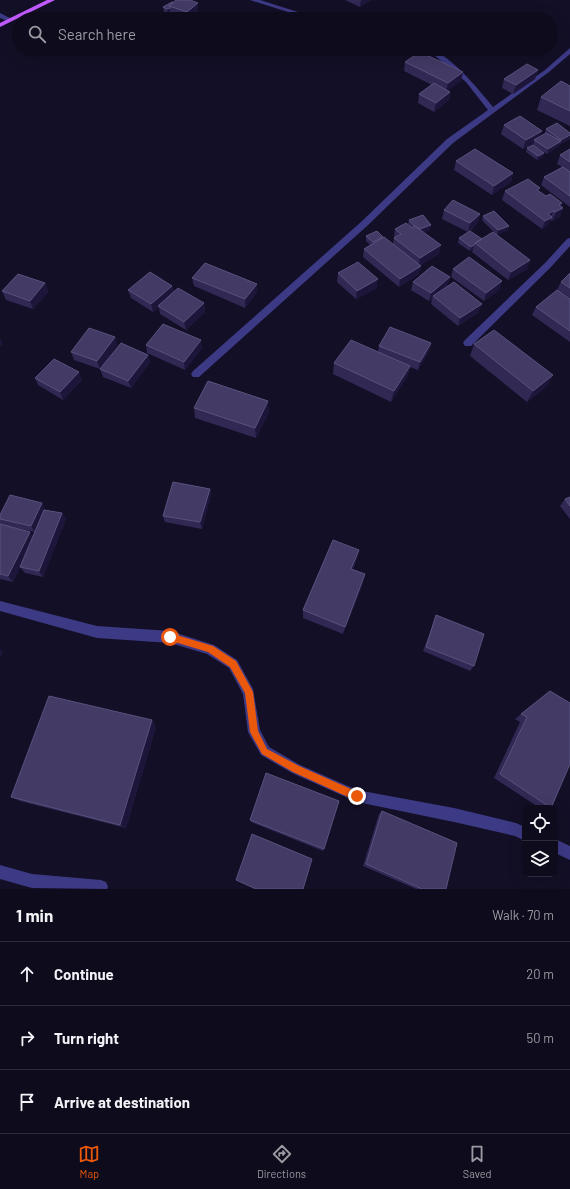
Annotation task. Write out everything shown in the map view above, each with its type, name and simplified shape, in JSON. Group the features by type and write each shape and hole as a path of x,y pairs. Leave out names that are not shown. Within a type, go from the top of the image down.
{"main road":[{"path":"27,12 52,0"},
{"path":"0,25 10,20"}],"street":[{"path":"253,0 293,12"},
{"path":"0,14 10,20"},
{"path":"196,374 364,224 450,141 547,71 570,50"},
{"path":"438,56 468,81 492,110"},
{"path":"468,343 548,265 570,241"},
{"path":"0,606 97,632 170,637 210,649 233,664 249,692 254,732 264,751 296,769 357,796 454,814 522,833"},
{"path":"558,847 570,853"},
{"path":"0,872 32,881 101,887"}],"building":[{"path":"176,0 190,0 198,3 187,12 169,6"},
{"path":"172,2 169,6 170,8 167,9 163,7"},
{"path":"414,56 429,56 463,72 448,83 405,62"},
{"path":"527,64 538,70 516,85 504,79"},
{"path":"561,81 570,86 570,111 541,97"},
{"path":"434,83 450,92 436,103 419,94"},
{"path":"520,116 542,131 526,140 504,125"},
{"path":"557,123 570,133 570,135 561,140 546,129"},
{"path":"546,133 561,141 548,149 534,140"},
{"path":"533,145 544,153 538,156 527,148"},
{"path":"475,149 513,173 494,186 456,161"},
{"path":"570,149 570,162 560,155"},
{"path":"563,167 570,172 570,196 544,177"},
{"path":"528,179 540,188 537,190 546,196 550,194 562,203 559,205 563,208 548,214 552,217 545,221 505,191"},
{"path":"453,200 480,214 470,223 444,210"},
{"path":"494,211 509,226 498,230 483,216"},
{"path":"423,215 431,225 420,229 414,226 409,220"},
{"path":"406,223 412,228 415,226 441,245 420,258 394,238 401,234 395,229"},
{"path":"377,231 383,237 373,242 366,236"},
{"path":"470,231 482,239 471,247 459,238"},
{"path":"493,232 530,260 511,272 475,243"},
{"path":"384,237 421,266 400,279 364,249"},
{"path":"469,257 502,281 486,293 453,269"},
{"path":"358,262 378,279 357,291 338,273"},
{"path":"205,263 257,284 245,299 192,278"},
{"path":"432,266 450,277 431,293 413,282"},
{"path":"150,272 172,286 151,304 128,290"},
{"path":"570,273 570,288 561,282"},
{"path":"18,274 45,283 30,301 2,291"},
{"path":"454,282 482,304 460,318 433,296"},
{"path":"178,288 204,303 184,322 158,306"},
{"path":"557,290 570,299 570,331 536,307"},
{"path":"163,324 201,340 184,362 146,345"},
{"path":"390,327 431,343 420,362 379,346"},
{"path":"89,328 115,337 97,361 71,352"},
{"path":"494,330 553,375 533,391 474,344"},
{"path":"351,340 410,366 394,391 334,363"},
{"path":"121,343 148,355 128,381 100,369"},
{"path":"54,359 79,372 60,392 35,378"},
{"path":"208,381 268,401 255,428 194,408"},
{"path":"173,482 210,489 200,522 163,516"},
{"path":"10,495 42,503 31,526 0,519 0,515"},
{"path":"570,497 570,506 565,499"},
{"path":"44,510 62,513 39,571 20,567"},
{"path":"0,524 30,532 8,576 0,574"},
{"path":"333,540 359,550 351,569 365,574 345,627 303,610"},
{"path":"436,615 484,634 474,666 426,647"},
{"path":"550,691 570,703 570,764 552,805 546,805 500,774 527,717 521,714"},
{"path":"49,696 152,720 120,825 11,797"},
{"path":"266,773 339,801 324,849 250,820"},
{"path":"382,811 457,843 446,889 422,889 366,864"},
{"path":"252,834 312,859 303,889 256,889 236,880"}],"route":[{"path":"170,637 210,649 233,664 249,692 254,732 264,751 296,769 357,796"}]}
